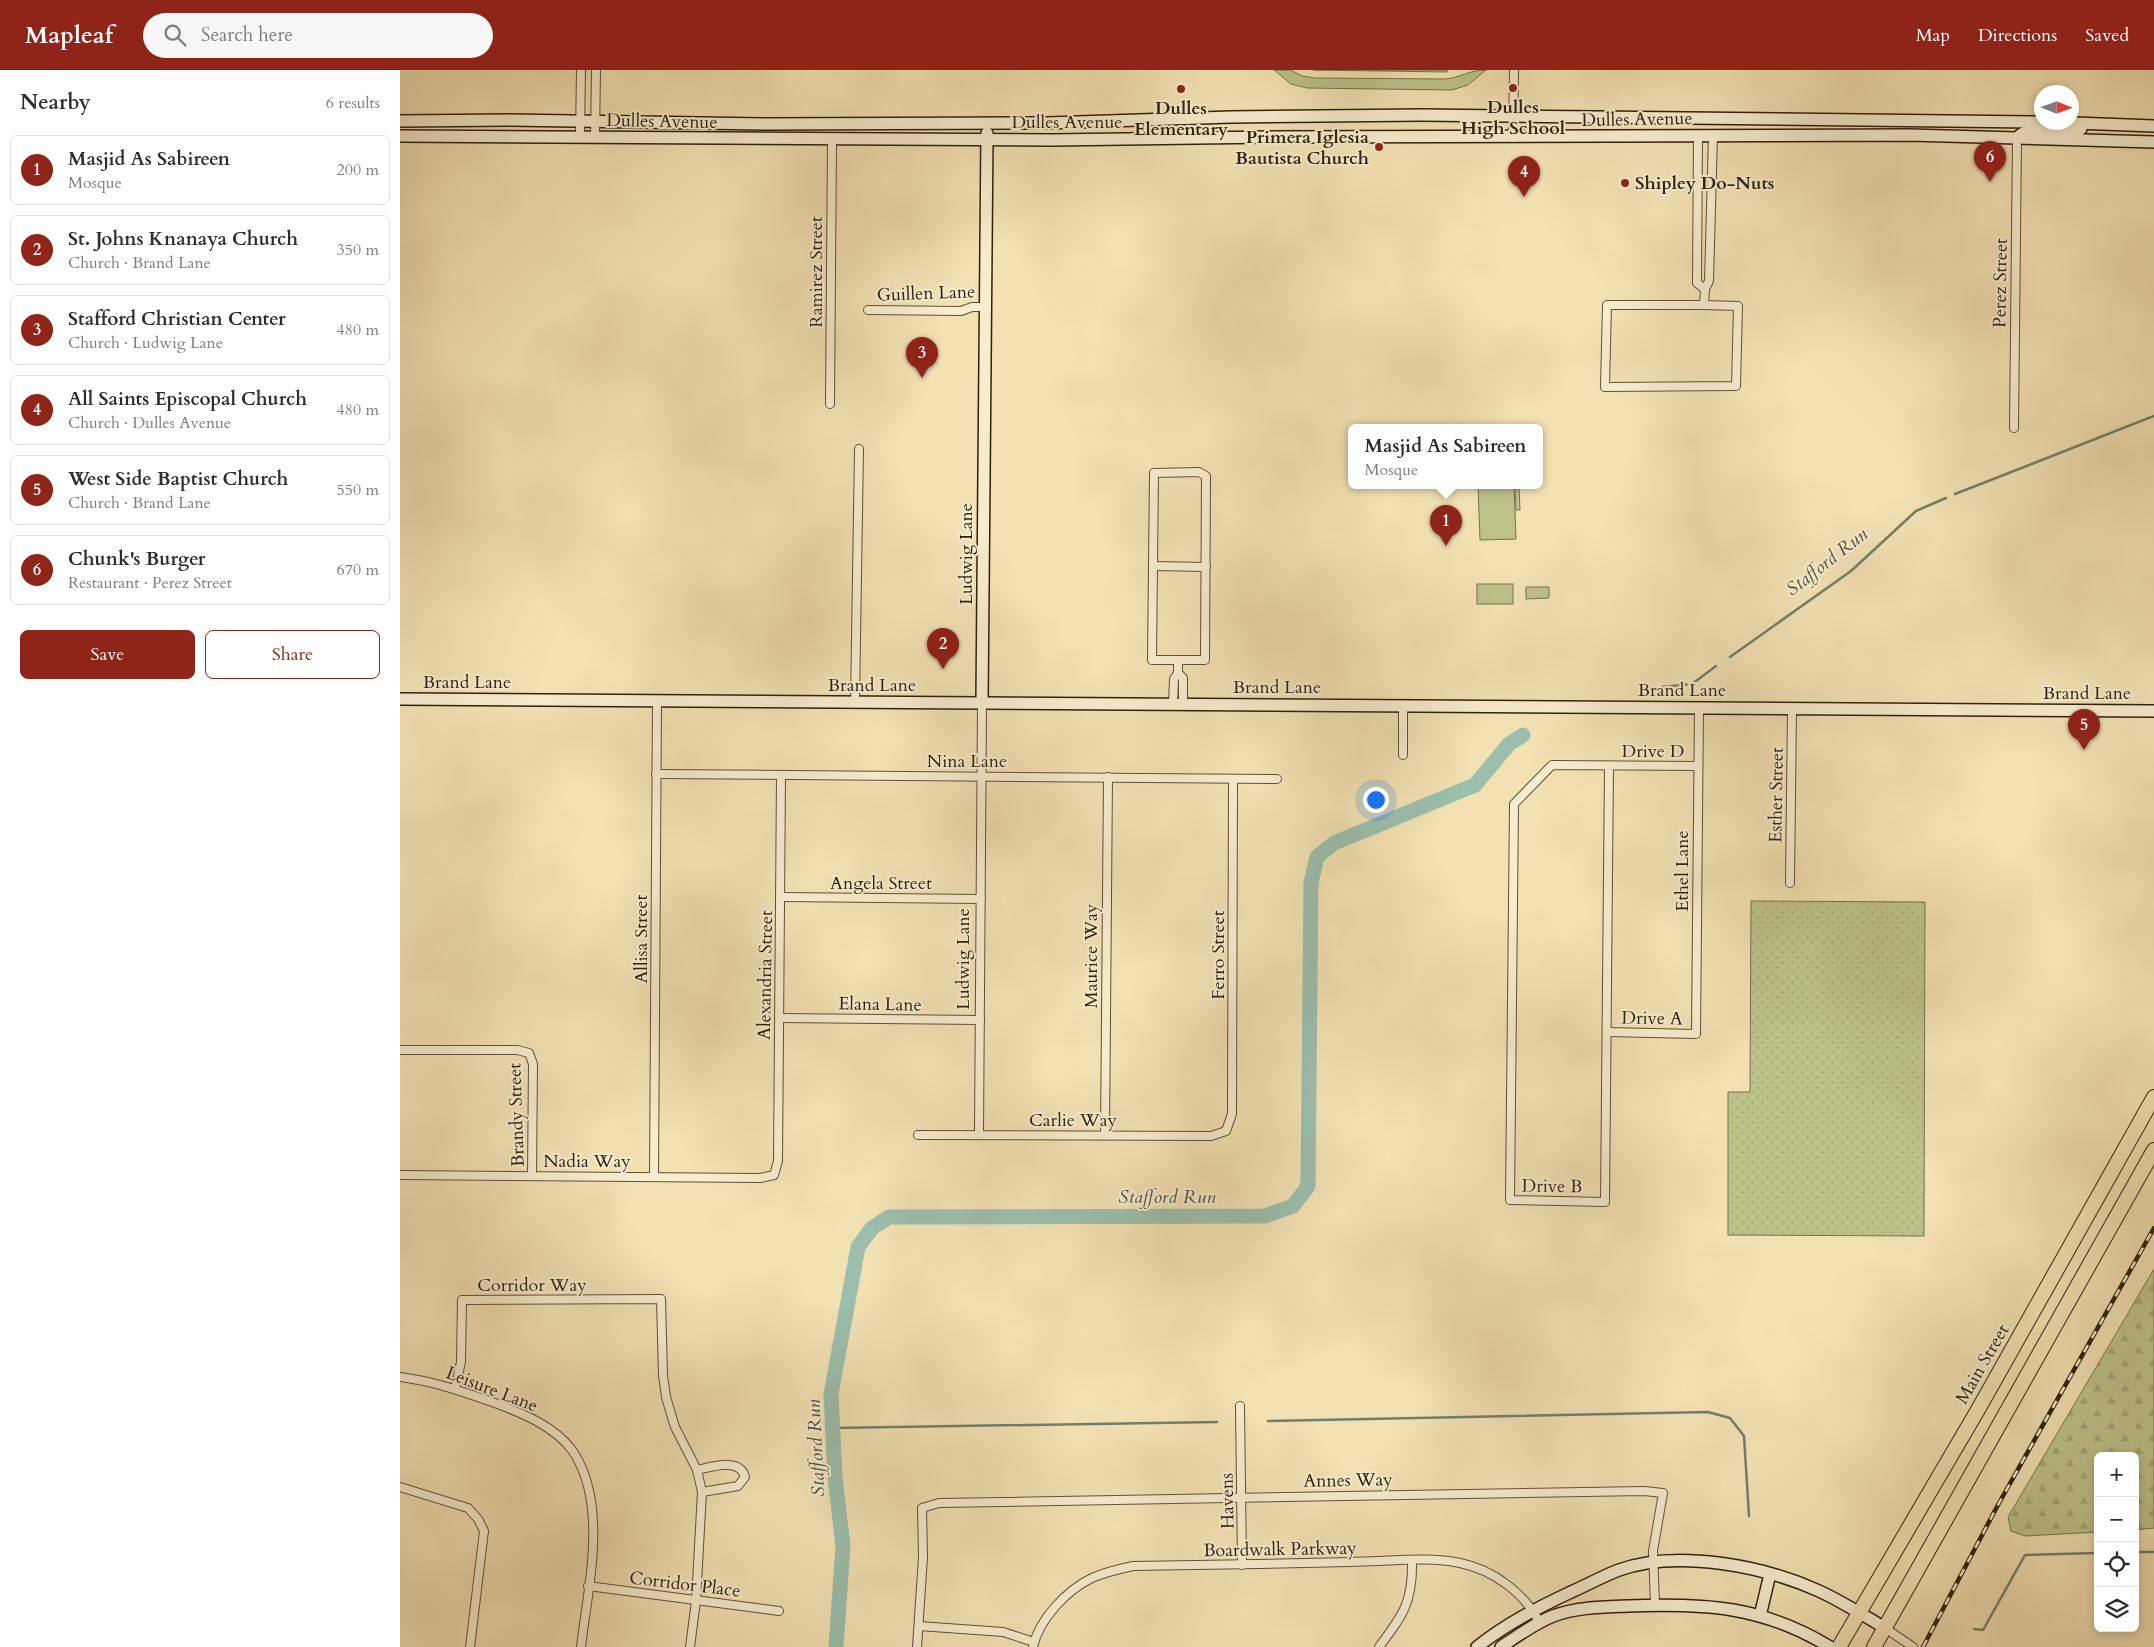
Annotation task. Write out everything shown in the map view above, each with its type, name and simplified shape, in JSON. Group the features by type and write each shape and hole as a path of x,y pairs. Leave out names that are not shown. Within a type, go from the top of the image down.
{"highway":[{"name":"Main Street","path":"1839,1647 2088,1216 2154,1096"},
{"path":"1874,1647 2154,1150"}],"main road":[{"name":"Dulles Avenue","path":"400,121 595,121 766,124 1087,123 1231,117 1513,117 2034,122"},
{"name":"Ludwig Lane","path":"982,703 987,123"},
{"path":"2079,123 2154,126"},
{"path":"765,139 766,124"},
{"path":"2017,138 2021,133 2031,130 2078,131 2092,124"},
{"name":"Dulles Avenue","path":"400,136 580,136 832,140 1910,135 2154,142"},
{"name":"Brand Lane","path":"400,699 2154,710"},
{"path":"1477,1647 1533,1610 1619,1570 1653,1563 1714,1563 1770,1574 1818,1591 1885,1628"},
{"path":"1760,1616 1770,1574"},
{"path":"1501,1647 1540,1623 1570,1611 1588,1608 1655,1605 1722,1607 1760,1616 1796,1629 1830,1647"}],"street":[{"path":"580,136 581,70"},
{"path":"595,137 596,70"},
{"path":"1513,138 1514,70"},
{"path":"1698,135 1697,283 1705,290"},
{"path":"1704,305 1705,290 1709,281 1713,135"},
{"name":"Perez Street","path":"2014,428 2017,138"},
{"name":"Ramirez Street","path":"830,404 832,140"},
{"path":"1607,305 1704,305 1738,306 1736,386 1605,386 1607,305"},
{"name":"Guillen Lane","path":"868,310 961,311 972,307 985,307"},
{"path":"855,702 860,449"},
{"path":"1154,472 1199,472 1206,476 1206,567 1205,660 1152,660 1154,472"},
{"path":"1153,566 1206,567"},
{"path":"1178,660 1178,672 1174,679 1178,704"},
{"name":"Allisa Street","path":"654,1176 657,701"},
{"name":"Ludwig Lane","path":"979,1134 982,703"},
{"path":"1403,706 1403,755"},
{"name":"Ethel Lane","path":"1696,1034 1699,708"},
{"name":"Esther Street","path":"1790,882 1792,708"},
{"name":"Drive B","path":"1552,766 1608,766 1608,1032 1605,1202 1510,1200 1514,804 1552,766"},
{"name":"Drive D","path":"1608,766 1698,766"},
{"name":"Nina Lane","path":"656,774 1277,779"},
{"name":"Alexandria Street","path":"774,1175 778,1161 781,775"},
{"name":"Maurice Way","path":"1105,1135 1108,777"},
{"name":"Ferro Street","path":"1226,1131 1232,1114 1233,779"},
{"name":"Angela Street","path":"781,897 981,899"},
{"name":"Elana Lane","path":"780,1018 980,1020"},
{"name":"Drive A","path":"1608,1032 1696,1034"},
{"name":"Brandy Street","path":"400,1050 517,1050 529,1053 533,1064 532,1176"},
{"name":"Carlie Way","path":"918,1135 1211,1136 1226,1131"},
{"name":"Nadia Way","path":"400,1175 760,1178 774,1175"},
{"name":"Corridor Way","path":"455,1388 462,1362 462,1300 662,1300 663,1374 666,1397 675,1427 697,1470"},
{"name":"Leisure Lane","path":"400,1377 455,1388 533,1419 571,1450 588,1487 594,1516 581,1647"},
{"name":"Havens","path":"1240,1406 1242,1565"},
{"path":"690,1647 696,1601 702,1492 697,1470 729,1465 738,1466 744,1470 745,1477 738,1486 702,1492"},
{"path":"400,1487 468,1508 478,1519 484,1531 470,1647"},
{"name":"Annes Way","path":"919,1626 923,1557 922,1508 939,1503 1644,1491 1663,1493 1661,1512 1654,1538 1655,1605"},
{"path":"1379,1647 1400,1620 1408,1604 1412,1590 1412,1561"},
{"name":"Boardwalk Parkway","path":"1034,1645 1045,1621 1072,1591 1090,1578 1133,1566 1412,1561 1459,1562 1476,1568 1510,1587 1533,1610 1540,1623"},
{"name":"Corridor Place","path":"588,1586 779,1611"},
{"path":"918,1647 919,1626 1003,1632 1034,1645"},
{"path":"1885,1628 1913,1647"}],"green space":[{"path":"1274,70 1291,70 1302,76 1315,78 1444,79 1474,71 1486,70 1468,85 1452,90 1307,88 1291,84"},
{"path":"1313,70 1447,70 1447,72"},
{"path":"1478,489 1514,489 1516,539 1480,540"},
{"path":"1515,489 1519,489 1520,510 1516,510"},
{"path":"1477,584 1513,584 1513,604 1477,604"},
{"path":"1526,587 1549,587 1549,598 1526,599"},
{"path":"1751,901 1925,902 1924,1236 1728,1235 1728,1092 1750,1092"},
{"path":"2154,1269 2154,1528 2139,1530 2139,1452 2094,1452 2094,1532 2025,1536 2011,1531 2008,1517"}],"waterway":[{"name":"Stafford Run","path":"1955,494 2154,416"},
{"name":"Stafford Run","path":"1730,657 1851,571 1916,511 1946,498"},
{"name":"Stafford Run","path":"1662,687 1692,684 1716,666"},
{"name":"Stafford Run","path":"836,1647 843,1546 835,1477 831,1394 858,1247 872,1228 889,1217 1265,1216 1293,1206 1308,1186 1311,883 1317,857 1334,843 1475,785 1509,744 1523,735"},
{"path":"1268,1421 1708,1412 1730,1418 1744,1436 1749,1516"},
{"path":"832,1428 1217,1422"},
{"path":"2139,1552 2154,1552"},
{"path":"1974,1629 1983,1630 2025,1555 2094,1553"}],"railway":[{"path":"1923,1647 1999,1503 2154,1228"}],"place":[{"name":"Dulles High School","path":"1513,88"},
{"name":"Dulles Elementary","path":"1181,89"},
{"name":"Primera Iglesia Bautista Church","path":"1379,147"},
{"name":"Chunk's Burger","path":"1990,182"},
{"name":"Shipley Do-Nuts","path":"1625,183"},
{"name":"All Saints Episcopal Church","path":"1524,197"},
{"name":"Stafford Christian Center","path":"922,378"},
{"name":"Masjid As Sabireen","path":"1446,546"},
{"name":"St. Johns Knanaya Church","path":"943,669"},
{"name":"West Side Baptist Church","path":"2084,750"}]}
